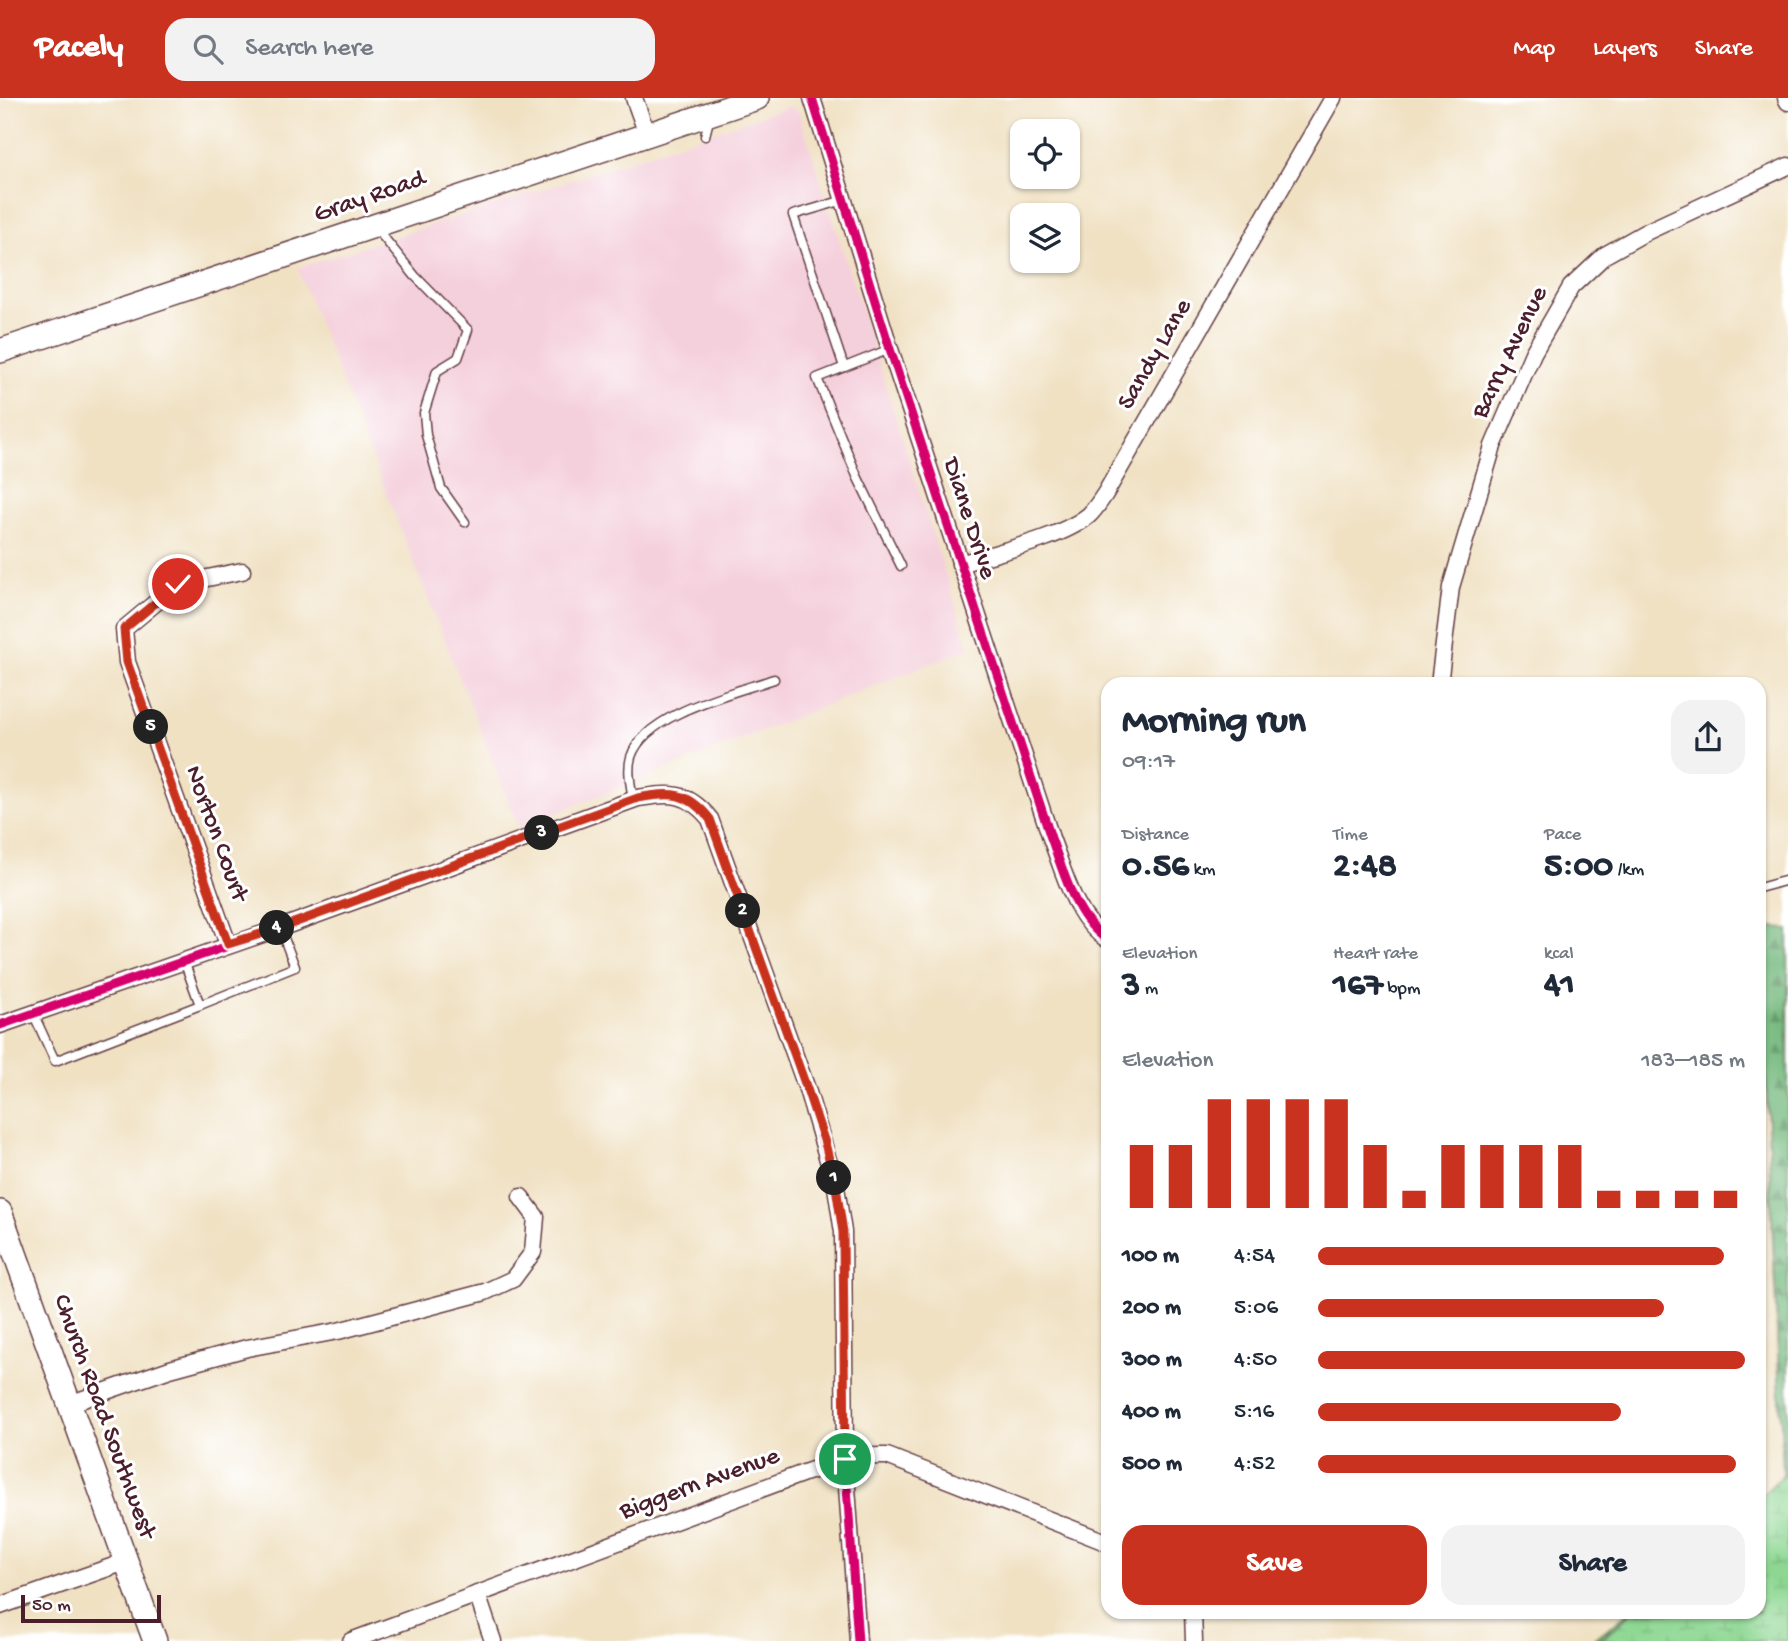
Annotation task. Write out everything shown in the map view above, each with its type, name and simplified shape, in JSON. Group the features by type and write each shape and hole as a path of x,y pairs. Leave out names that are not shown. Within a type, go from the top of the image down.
{"street":[{"path":"634,98 647,134"},
{"name":"Gray Road","path":"0,351 757,98"},
{"name":"Diane Drive","path":"812,98 890,349 1063,871 1078,905 1101,936"},
{"name":"Sandy Lane","path":"960,564 1052,535 1091,514 1333,98"},
{"name":"Barry Avenue","path":"1440,677 1451,587 1493,446 1533,353 1571,286 1605,255 1646,232 1788,166"},
{"name":"Norton Court","path":"228,944 127,662 124,629 178,584 242,571"},
{"path":"0,1026 633,800 659,794 686,797 698,805 710,819 825,1143 836,1187 843,1232 845,1459 858,1641"},
{"path":"69,1404 170,1369 247,1348 338,1331 485,1292 513,1279 533,1252 536,1217 521,1197"},
{"name":"Church Road Southwest","path":"0,1212 155,1641"},
{"name":"Biggern Avenue","path":"351,1641 845,1459 866,1456 887,1456 1101,1540"},
{"path":"0,1606 125,1562"},
{"path":"477,1594 493,1641"},
{"path":"1193,1619 1194,1641"}],"lane":[{"path":"705,136 710,113"},
{"path":"844,200 793,215 844,367"},
{"path":"374,226 415,276 468,330 458,358 437,371 424,413 426,435 441,488 465,522"},
{"path":"890,349 817,378 857,476 901,566"},
{"path":"633,800 631,758 639,741 649,731 686,710 774,679"},
{"path":"1766,886 1788,880"},
{"path":"33,1013 55,1062 295,967 280,928"},
{"path":"184,960 200,1005"}],"shaded area":[{"path":"790,106 799,113 969,648 519,828 297,268 569,181"}],"green space":[{"path":"1766,925 1788,930 1788,1641 1592,1641 1620,1619 1766,1619 1766,1578 1784,1491 1766,1083"},
{"path":"1788,1471 1788,1641 1600,1641 1624,1619 1766,1619 1766,1491"}],"cycle path":[{"path":"812,98 890,349 1051,838 1072,894 1087,920 1101,934"},
{"path":"0,1025 280,928 638,798 670,795 694,803 710,819 807,1089 836,1187 843,1232 845,1459 858,1641"}],"route":[{"path":"178,584 124,629 127,662 228,944 280,928 638,798 659,794 686,797 698,805 710,819 807,1089 836,1187 843,1232 845,1459"}]}
